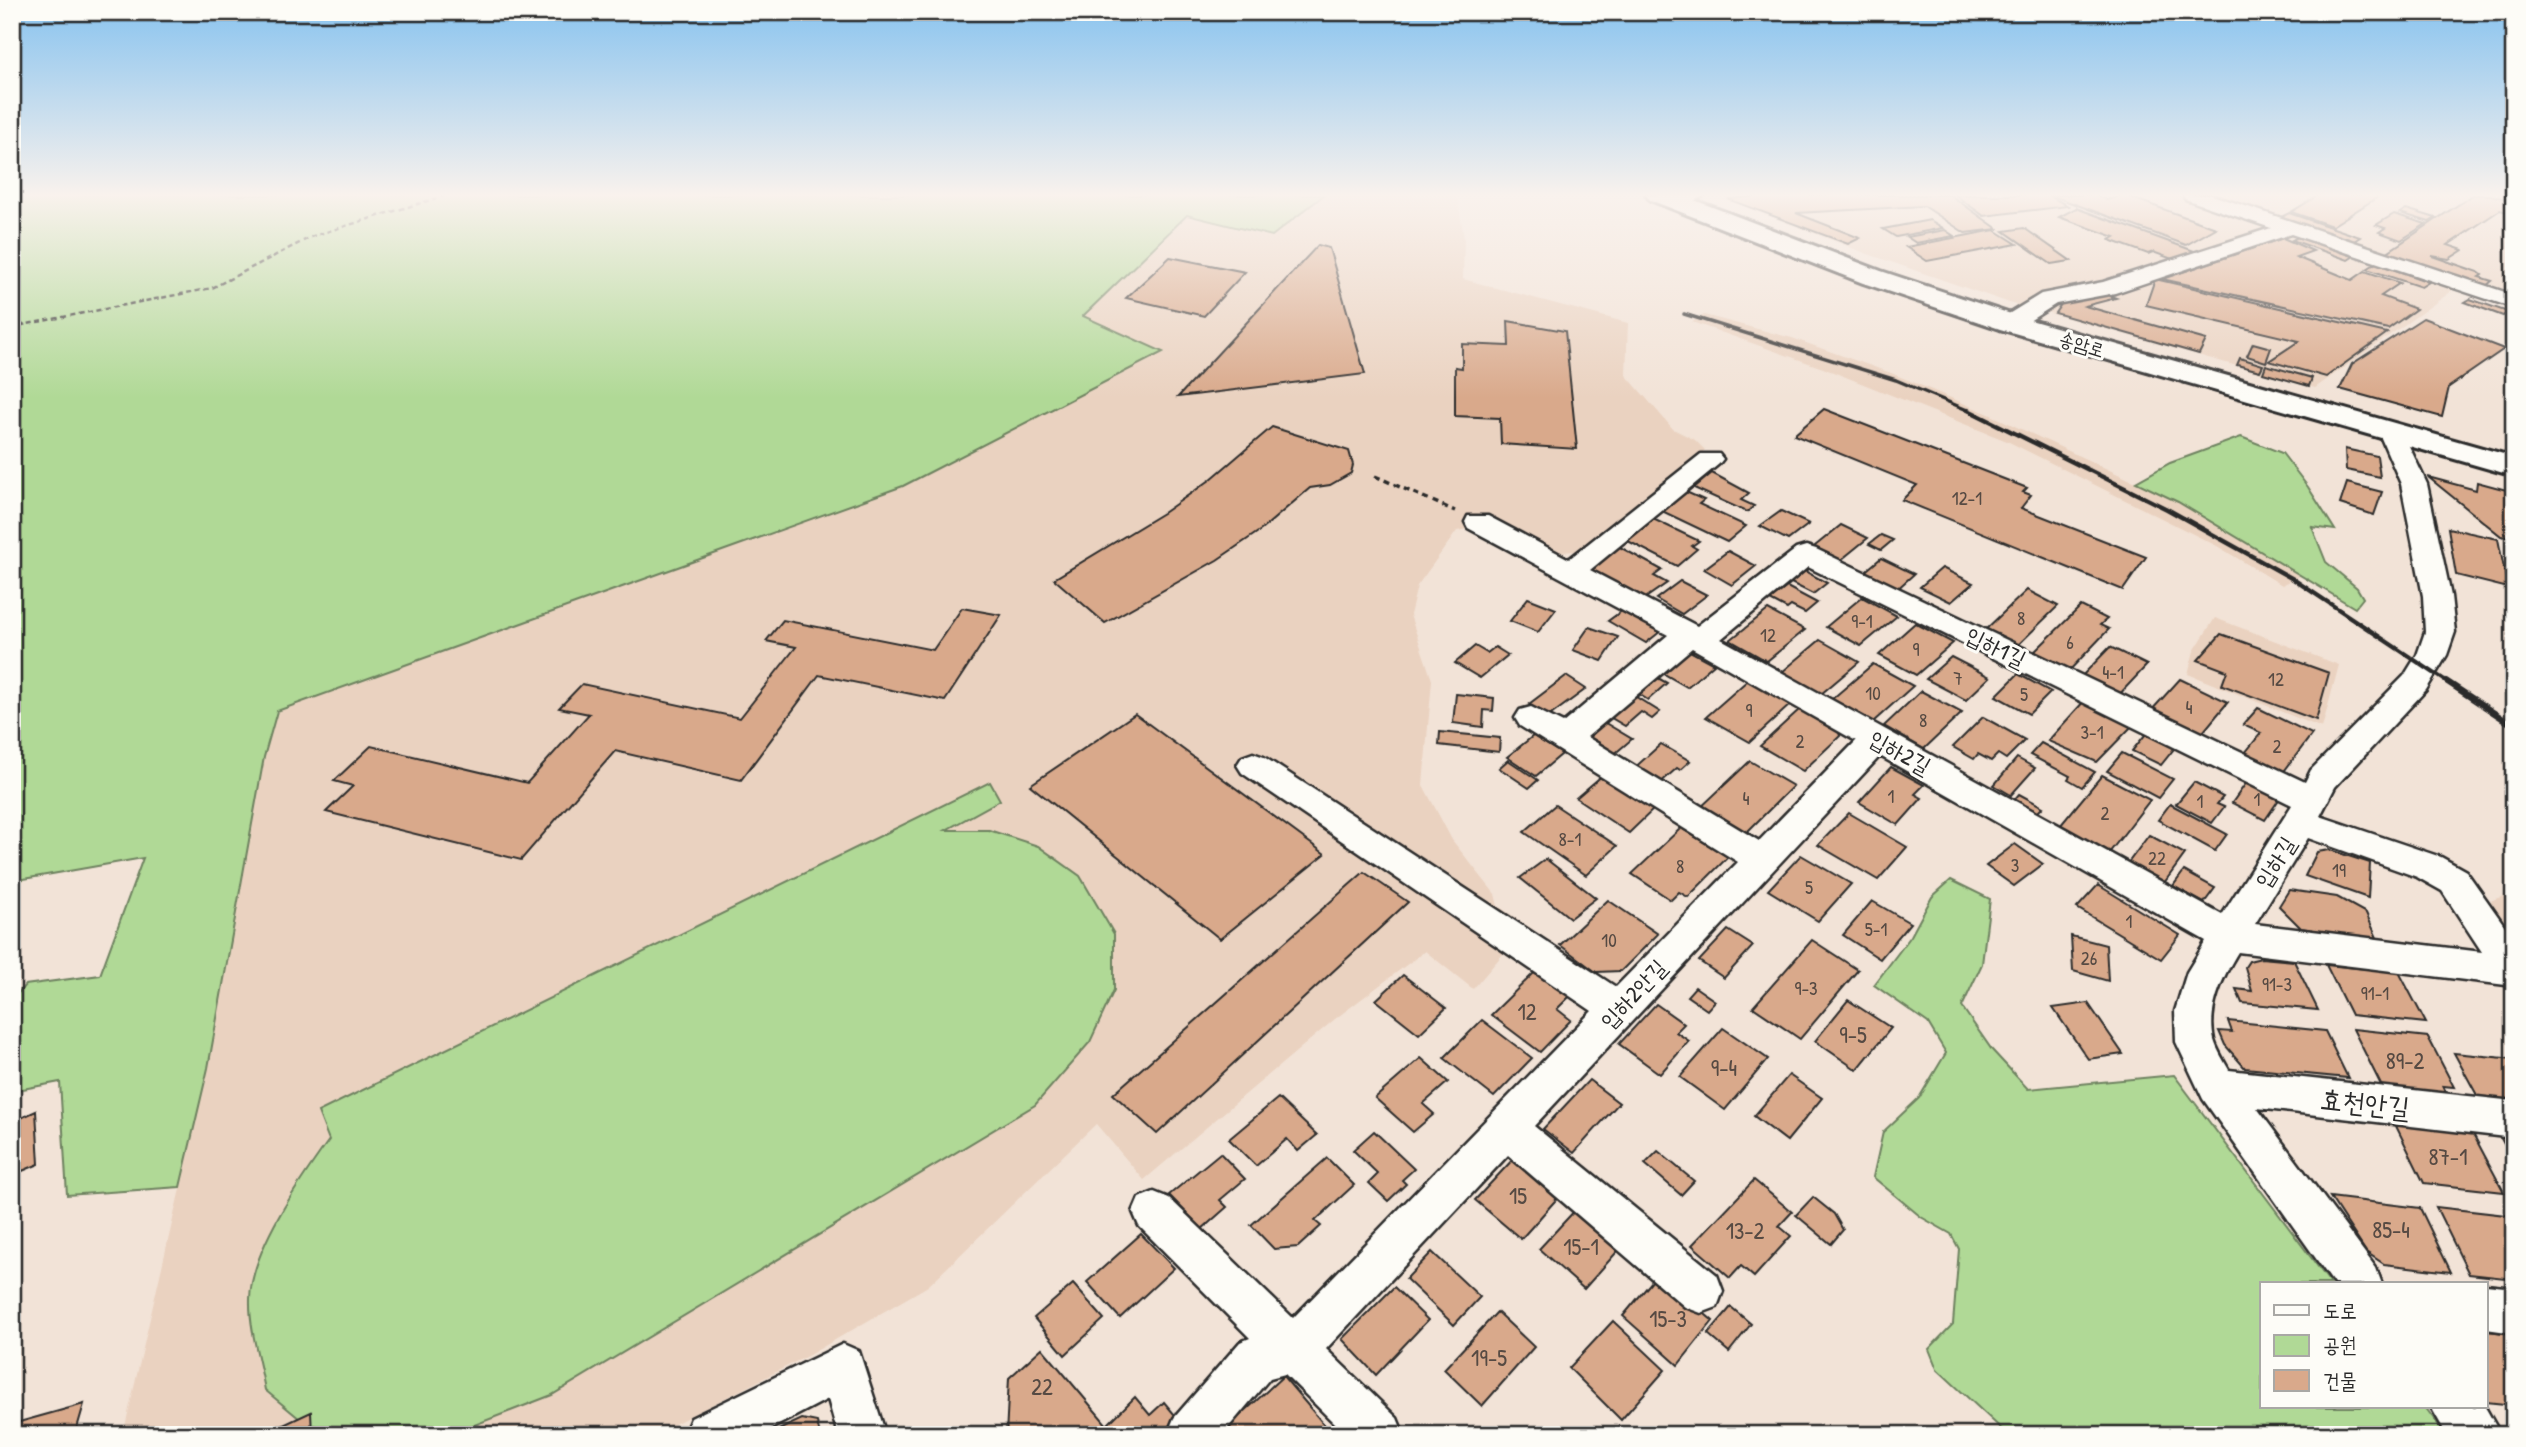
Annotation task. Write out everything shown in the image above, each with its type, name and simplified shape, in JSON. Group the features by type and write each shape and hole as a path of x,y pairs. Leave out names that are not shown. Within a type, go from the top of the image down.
{"main road":[{"name":"송암로","path":"1836,263 2010,323 2514,467"}],"street":[{"path":"2010,323 2049,299 2107,288 2185,263"},
{"path":"2395,263 2514,302"},
{"name":"입하길","path":"2359,1282 2217,1086 2195,1042 2194,1011 2206,972 2323,779 2340,758 2416,683 2432,655 2440,632 2437,596 2414,484 2390,431"},
{"path":"1571,571 1710,459"},
{"name":"입하2길","path":"1478,522 1695,637 2228,936"},
{"name":"입하1길","path":"1695,637 1710,632 1806,555 2306,811"},
{"path":"1565,739 1676,643 1695,637"},
{"path":"1531,718 1760,859"},
{"name":"입하2안길","path":"1296,1348 1877,739"},
{"path":"1253,765 1619,1009"},
{"path":"2306,811 2454,881 2514,970"},
{"path":"2228,936 2514,970"},
{"name":"효천안길","path":"2217,1086 2514,1120"},
{"path":"1506,1128 1700,1291"},
{"path":"1154,1212 1296,1348 1380,1435"},
{"path":"2488,1307 2514,1311"},
{"path":"1191,1435 1256,1358 1296,1348"},
{"path":"708,1435 843,1367 862,1435"},
{"path":"2456,1408 2477,1435"}],"path":[{"path":"12,327 212,288 239,277 263,263"},
{"path":"1374,475 1478,522"}],"shaded area":[{"path":"1138,263 1463,263 1463,279 1628,323 1626,375 1673,429 1695,440 1705,450 1646,495 1583,551 1555,552 1484,514 1472,528 1457,531 1417,586 1410,615 1432,680 1423,785 1452,840 1495,894 1498,906 1532,929 1509,947 1473,989 1425,951 1335,1019 1144,1180 1096,1124 928,1286 809,1355 653,1435 123,1435 208,1068 264,757 277,711 903,486 1162,352 1083,316"},
{"path":"1893,263 2167,263 2024,308"},
{"path":"2189,263 2377,263 2455,289 2315,388 2046,312 2057,301"},
{"path":"2410,263 2514,263 2514,290 2507,295"},
{"path":"1704,315 1792,338 1891,373 1989,414 2178,502 2302,575 2282,585 2217,546 2007,441 1823,368 1692,322"},
{"path":"2215,618 2339,665 2322,728 2188,674 2194,651"},
{"path":"2514,892 2514,938 2490,901"}],"green space":[{"path":"12,263 1138,263 1083,316 1163,352 903,486 277,711 264,757 208,1068 180,1187 67,1195 60,1082 12,1091 12,1000 25,985 100,975 143,858 12,881"},
{"path":"2241,437 2282,453 2308,487 2335,530 2312,527 2326,562 2357,588 2363,598 2355,608 2178,502 2136,482 2170,463"},
{"path":"990,782 1000,800 946,830 989,830 1038,846 1080,876 1114,934 1114,990 1090,1042 1035,1105 552,1395 459,1431 364,1435 306,1424 265,1390 251,1321 253,1280 259,1259 279,1216 329,1140 318,1112"},
{"path":"1951,880 1990,899 1982,964 1962,1007 1992,1050 2028,1089 2174,1075 2329,1282 2260,1282 2260,1408 2426,1408 2443,1431 2431,1435 2008,1435 1937,1369 1929,1349 1953,1324 1959,1249 1951,1234 1921,1217 1873,1177 1883,1132 1919,1098 1946,1053 1928,1023 1874,985 1911,936 1932,897"}],"building":[{"path":"1164,263 1198,263 1245,272 1204,316 1126,298"},
{"path":"1302,263 1333,263 1365,374 1178,397"},
{"path":"2211,263 2309,263 2352,280 2365,271 2400,283 2381,296 2416,309 2388,329 2162,279"},
{"path":"2376,263 2429,282 2421,287 2367,269"},
{"path":"2414,263 2451,263 2478,272 2482,275 2479,277 2492,281 2485,287"},
{"path":"2155,279 2387,333 2326,377 2269,361 2299,341 2146,305"},
{"path":"2101,293 2116,298 2085,306 2206,340 2199,354 2055,313 2064,300"},
{"path":"2470,299 2508,312 2503,316 2465,302"},
{"path":"2423,318 2504,349 2449,387 2442,417 2340,389 2352,364"},
{"path":"1508,321 1565,331 1577,449 1501,444 1500,418 1455,416 1455,367 1462,368 1462,344 1509,346"},
{"path":"2253,343 2271,348 2266,362 2247,356"},
{"path":"2240,358 2263,365 2260,371 2237,365"},
{"path":"2266,365 2312,378 2309,386 2263,373"},
{"path":"1824,409 2027,488 2023,492 2031,495 2021,508 2146,557 2123,590 1902,500 1917,485 1794,435"},
{"path":"1272,427 1349,451 1353,465 1351,473 1330,485 1310,488 1261,530 1217,560 1105,623 1054,579 1163,513 1210,480"},
{"path":"2345,449 2377,456 2380,477 2346,470"},
{"path":"1712,473 1749,493 1741,500 1754,506 1747,512 1694,488"},
{"path":"2428,477 2476,490 2477,482 2514,492 2514,538 2501,536"},
{"path":"2347,483 2382,492 2374,515 2340,504"},
{"path":"1686,492 1704,500 1699,504 1746,526 1727,542 1662,511"},
{"path":"1781,511 1809,524 1788,540 1760,526"},
{"path":"1651,518 1699,541 1692,546 1697,549 1677,566 1624,539"},
{"path":"1841,525 1868,538 1836,564 1810,550"},
{"path":"2448,528 2498,539 2508,588 2456,575"},
{"path":"1881,535 1893,540 1881,550 1869,544"},
{"path":"1618,546 1662,570 1654,576 1667,583 1644,599 1592,570 1590,565"},
{"path":"1728,551 1756,566 1732,585 1704,569"},
{"path":"1881,558 1914,574 1895,591 1862,574"},
{"path":"1942,568 1973,583 1951,602 1920,587"},
{"path":"1803,570 1827,583 1813,594 1789,582"},
{"path":"1680,581 1707,595 1682,614 1656,599"},
{"path":"1787,587 1817,603 1805,613 1791,606 1787,609 1770,600"},
{"path":"2027,590 2058,606 2016,647 1984,631"},
{"path":"1862,597 1897,616 1861,646 1826,627"},
{"path":"1528,598 1556,609 1538,632 1510,621"},
{"path":"2081,606 2107,619 2100,625 2109,629 2067,673 2031,655"},
{"path":"962,608 1001,615 945,701 819,675 741,780 615,751 521,860 326,812 353,786 334,781 371,746 527,783 589,714 559,708 582,684 740,718 796,647 766,641 783,620 933,650"},
{"path":"1623,610 1661,631 1646,643 1608,621"},
{"path":"1768,610 1805,630 1767,661 1730,640"},
{"path":"1915,623 1953,643 1916,675 1879,655"},
{"path":"1589,627 1618,637 1602,661 1573,650"},
{"path":"2221,634 2329,673 2316,720 2222,685 2227,671 2198,660"},
{"path":"1820,640 1859,662 1821,694 1782,672"},
{"path":"1475,646 1487,653 1495,647 1508,655 1480,678 1455,663"},
{"path":"2110,647 2147,665 2116,698 2079,679"},
{"path":"1688,650 1714,664 1687,687 1661,672"},
{"path":"1951,657 1990,677 1966,700 1926,679"},
{"path":"1873,664 1913,686 1873,722 1832,699"},
{"path":"2018,674 2051,692 2029,714 1996,696"},
{"path":"1566,676 1586,689 1548,717 1529,704"},
{"path":"1656,677 1667,683 1648,700 1637,693"},
{"path":"2180,679 2228,702 2199,737 2150,712"},
{"path":"1748,680 1791,704 1750,742 1706,717"},
{"path":"1921,691 1962,713 1924,749 1884,726"},
{"path":"1456,694 1494,698 1493,711 1484,710 1483,727 1453,723"},
{"path":"1633,695 1660,712 1652,719 1641,712 1625,726 1608,716"},
{"path":"2085,700 2134,724 2097,762 2048,741"},
{"path":"1801,708 1838,729 1840,736 1803,771 1760,746"},
{"path":"2258,708 2312,734 2279,778 2241,758 2261,733 2243,725"},
{"path":"1135,714 1325,854 1220,939 1030,785"},
{"path":"1983,717 2025,740 2006,759 1998,754 1991,761 1978,754 1974,759 1953,747"},
{"path":"1602,721 1632,739 1612,756 1582,738"},
{"path":"2149,730 2177,745 2161,765 2132,751"},
{"path":"1440,732 1500,738 1499,752 1439,745"},
{"path":"1533,736 1562,754 1536,776 1507,757"},
{"path":"2041,743 2095,772 2082,787 2068,779 2070,776 2030,755"},
{"path":"1661,744 1690,761 1680,770 1677,768 1657,786 1632,770"},
{"path":"2122,753 2173,779 2158,798 2107,771"},
{"path":"2017,758 2035,768 2011,795 1994,785"},
{"path":"1508,760 1538,780 1529,788 1499,768"},
{"path":"1750,761 1793,786 1743,836 1699,809"},
{"path":"1891,767 1924,785 1915,794 1922,798 1898,825 1859,802"},
{"path":"1604,774 1656,807 1629,833 1576,798"},
{"path":"2102,775 2150,800 2109,853 2060,826"},
{"path":"2249,779 2282,795 2265,820 2232,803"},
{"path":"2194,782 2223,797 2217,804 2224,807 2212,823 2176,804"},
{"path":"2019,794 2043,807 2037,813 2014,800"},
{"path":"2170,804 2227,834 2215,851 2158,820"},
{"path":"1555,805 1617,846 1586,875 1524,832"},
{"path":"1849,813 1907,847 1878,880 1818,845"},
{"path":"1681,828 1728,857 1688,897 1679,892 1671,900 1632,874"},
{"path":"2149,835 2185,854 2164,883 2128,863"},
{"path":"2015,844 2043,864 2014,886 1986,866"},
{"path":"2330,850 2370,863 2368,898 2305,876 2317,852"},
{"path":"1801,855 1851,884 1818,921 1768,890"},
{"path":"1546,859 1596,898 1570,918 1520,878"},
{"path":"2184,871 2215,888 2204,903 2173,886"},
{"path":"1364,872 1408,902 1157,1134 1113,1094"},
{"path":"2098,885 2180,935 2161,959 2077,908"},
{"path":"2289,890 2337,897 2366,913 2378,940 2301,928 2279,906"},
{"path":"1608,900 1658,934 1621,971 1596,972 1560,945"},
{"path":"1872,901 1910,923 1880,959 1843,935"},
{"path":"1728,930 1753,946 1724,978 1699,961"},
{"path":"2071,936 2106,945 2108,981 2073,971"},
{"path":"1812,940 1858,970 1800,1039 1753,1007"},
{"path":"2261,958 2294,961 2318,1010 2242,1003 2236,989 2252,991 2245,967 2249,961"},
{"path":"2326,965 2399,972 2426,1023 2351,1015"},
{"path":"1536,971 1570,996 1557,1009 1571,1020 1540,1052 1491,1015"},
{"path":"1403,975 1446,1008 1419,1034 1376,1000"},
{"path":"1695,987 1715,1001 1707,1010 1687,996"},
{"path":"1848,1000 1891,1028 1857,1070 1815,1041"},
{"path":"2088,1003 2123,1054 2088,1059 2053,1008"},
{"path":"1656,1004 1684,1024 1676,1032 1689,1041 1660,1074 1619,1044"},
{"path":"1482,1020 1532,1058 1494,1097 1444,1058"},
{"path":"2228,1021 2325,1031 2348,1078 2245,1068 2225,1045 2219,1031 2232,1032"},
{"path":"1723,1028 1768,1059 1725,1110 1680,1077"},
{"path":"2353,1029 2428,1037 2454,1087 2443,1086 2447,1094 2382,1087"},
{"path":"2454,1053 2514,1059 2514,1101 2478,1097"},
{"path":"1421,1058 1448,1082 1423,1104 1434,1114 1413,1132 1375,1098"},
{"path":"1789,1075 1822,1098 1787,1141 1754,1116"},
{"path":"1589,1080 1619,1103 1574,1153 1543,1129"},
{"path":"1278,1098 1317,1135 1298,1151 1287,1139 1256,1166 1229,1139"},
{"path":"36,1111 39,1164 15,1174 16,1215 12,1216 12,1122"},
{"path":"2395,1124 2472,1132 2504,1192 2424,1183"},
{"path":"1374,1131 1414,1169 1402,1180 1406,1184 1388,1201 1369,1183 1378,1174 1353,1150"},
{"path":"2499,1135 2514,1137 2514,1162"},
{"path":"1658,1151 1694,1181 1681,1195 1645,1164"},
{"path":"1220,1153 1245,1179 1220,1200 1227,1207 1202,1229 1169,1195"},
{"path":"1517,1155 1562,1193 1521,1239 1475,1200"},
{"path":"1327,1158 1354,1185 1315,1221 1321,1226 1298,1247 1274,1249 1251,1225"},
{"path":"1754,1180 1792,1212 1779,1226 1791,1236 1754,1277 1741,1266 1730,1278 1692,1245"},
{"path":"1813,1197 1834,1214 1843,1230 1831,1244 1796,1215"},
{"path":"2330,1197 2420,1208 2451,1272 2384,1264 2366,1252"},
{"path":"1579,1206 1623,1245 1584,1289 1539,1249"},
{"path":"2436,1207 2514,1216 2514,1279 2469,1274"},
{"path":"1141,1234 1174,1268 1120,1318 1087,1282"},
{"path":"1432,1252 1480,1297 1454,1325 1406,1279"},
{"path":"1658,1274 1713,1321 1678,1365 1623,1316"},
{"path":"1073,1284 1104,1319 1065,1355 1034,1318"},
{"path":"1394,1287 1428,1320 1376,1375 1342,1339"},
{"path":"1731,1307 1751,1324 1729,1352 1708,1334"},
{"path":"1497,1312 1534,1347 1482,1406 1444,1369"},
{"path":"1613,1321 1665,1370 1621,1420 1569,1368"},
{"path":"2488,1331 2514,1334 2514,1405 2488,1402"},
{"path":"1042,1348 1107,1425 1135,1397 1150,1415 1164,1402 1180,1421 1166,1435 1006,1435 1009,1378"},
{"path":"1283,1376 1333,1435 1219,1435"},
{"path":"84,1404 75,1435 12,1435 12,1424"},
{"path":"311,1412 312,1435 262,1435"},
{"path":"802,1419 817,1422 820,1435 768,1435"}],"railway":[{"path":"1684,314 1896,380 1972,412"},
{"path":"1968,410 2167,509 2293,579 2446,681"},
{"path":"2446,681 2514,726"}]}
